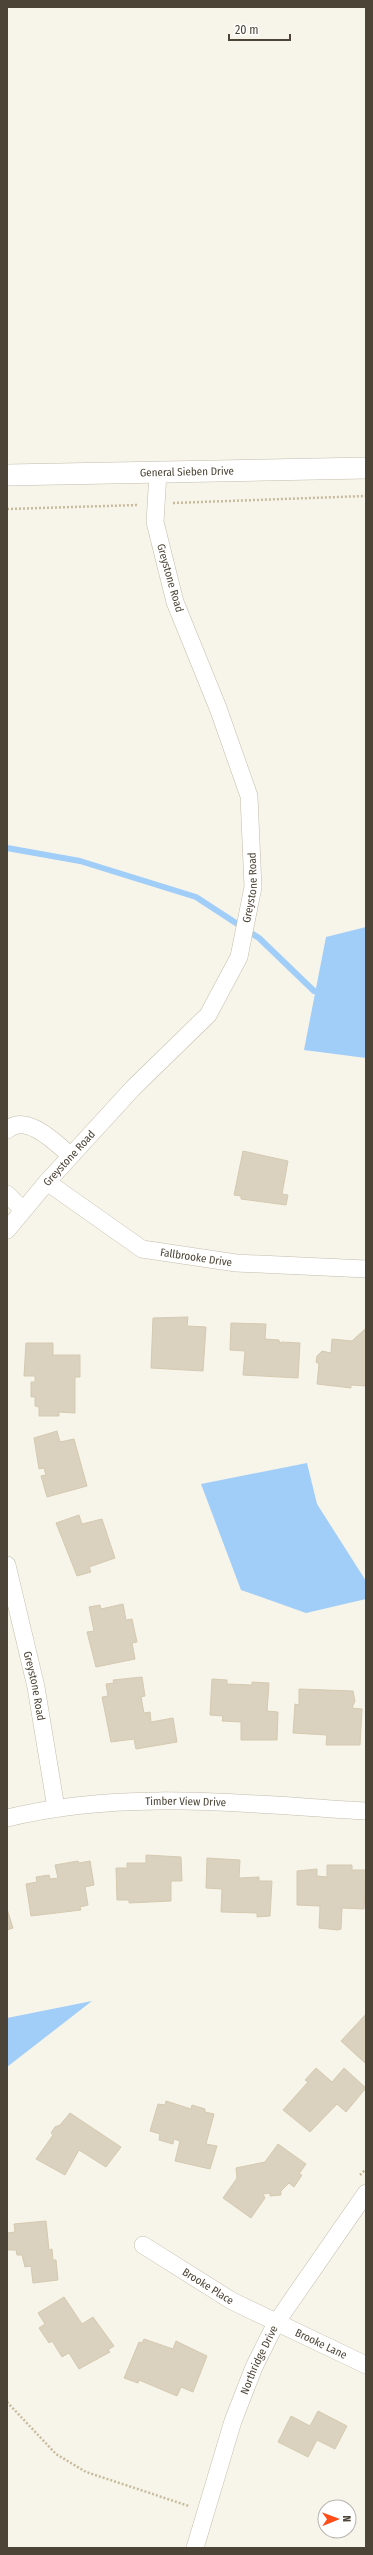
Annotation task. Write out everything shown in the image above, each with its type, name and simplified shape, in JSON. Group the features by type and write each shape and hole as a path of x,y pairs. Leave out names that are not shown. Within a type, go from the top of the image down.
{"street":[{"name":"General Sieben Drive","path":"7,475 366,468"},
{"name":"Greystone Road","path":"7,1230 47,1182 133,1088 208,1015 239,957 253,887 249,796 218,708 176,602 155,522 158,473"},
{"path":"7,1130 22,1125 37,1128 71,1156"},
{"name":"Fallbrooke Drive","path":"47,1182 142,1249 236,1262 366,1268"},
{"path":"7,1194 23,1210"},
{"name":"Greystone Road","path":"7,1565 36,1687 56,1808"},
{"name":"Timber View Drive","path":"7,1818 56,1808 113,1802 163,1800 366,1811"},
{"name":"Northridge Drive","path":"195,2548 204,2511 233,2422 254,2367 276,2323 366,2192"},
{"name":"Brooke Place","path":"143,2245 204,2286 276,2323"},
{"name":"Brooke Lane","path":"276,2323 366,2365"}],"path":[{"path":"7,509 366,496"},
{"path":"7,2402 56,2454 86,2472 204,2511"}],"water":[{"path":"366,927 366,1058 304,1050 326,937"},
{"path":"307,1463 317,1504 366,1581 366,1599 306,1613 241,1590 201,1484"},
{"path":"92,2001 7,2067 7,2018"}],"building":[{"path":"243,1151 288,1161 282,1194 288,1195 286,1205 241,1199 241,1196 234,1195"},
{"path":"188,1317 187,1326 206,1327 203,1371 151,1368 153,1318"},
{"path":"231,1323 266,1324 265,1339 279,1340 280,1345 281,1342 300,1343 298,1378 243,1375 245,1351 230,1350"},
{"path":"366,1328 366,1386 351,1385 351,1388 317,1384 319,1364 316,1362 317,1356 322,1351 331,1353 332,1339 352,1341"},
{"path":"26,1343 53,1343 53,1355 80,1355 80,1377 75,1377 75,1413 59,1412 59,1416 39,1416 39,1407 35,1406 35,1397 31,1397 31,1382 35,1382 35,1376 24,1376"},
{"path":"57,1431 60,1442 74,1439 87,1486 47,1497 41,1476 46,1475 44,1468 39,1469 34,1438"},
{"path":"79,1515 82,1524 102,1519 115,1558 89,1567 91,1572 77,1576 56,1523"},
{"path":"123,1604 126,1620 132,1619 137,1642 132,1643 135,1659 96,1667 87,1632 94,1631 89,1607 100,1605 101,1609"},
{"path":"142,1677 145,1696 141,1697 144,1713 150,1712 151,1722 173,1718 177,1742 136,1749 134,1739 111,1742 102,1697 108,1696 106,1684 114,1683 113,1680"},
{"path":"212,1679 227,1680 227,1684 252,1685 252,1682 269,1683 267,1711 278,1712 277,1740 241,1740 241,1722 222,1721 223,1716 210,1715"},
{"path":"299,1689 353,1691 355,1701 352,1708 362,1709 360,1745 326,1745 327,1735 293,1733 295,1704 299,1705"},
{"path":"146,1855 181,1857 182,1881 171,1881 171,1901 129,1903 129,1900 117,1900 116,1868 127,1868 127,1863 146,1863"},
{"path":"207,1858 240,1860 239,1878 259,1877 259,1881 272,1881 270,1916 257,1917 257,1913 221,1912 222,1889 206,1888"},
{"path":"78,1861 79,1863 90,1861 94,1885 85,1887 88,1905 80,1907 81,1910 31,1916 26,1884 37,1882 36,1877 49,1875 50,1879 58,1878 55,1865"},
{"path":"327,1865 352,1865 352,1870 366,1870 364,1909 342,1908 341,1929 338,1930 319,1928 320,1906 297,1905 297,1871 317,1869 317,1876 327,1877"},
{"path":"7,1909 13,1928 7,1930"},
{"path":"366,2014 366,2063 365,2063 341,2041"},
{"path":"316,2068 332,2082 344,2068 366,2088 346,2112 337,2104 310,2132 283,2110 308,2082 305,2080"},
{"path":"166,2101 191,2109 192,2105 205,2109 205,2112 214,2114 206,2144 217,2146 210,2169 175,2161 180,2141 174,2139 173,2144 159,2140 160,2134 150,2131 158,2104 165,2105"},
{"path":"70,2113 121,2147 106,2167 79,2150 65,2175 36,2159 53,2135 51,2133 55,2127 60,2125"},
{"path":"278,2144 306,2164 299,2174 302,2175 294,2187 289,2183 281,2191 281,2195 270,2196 270,2193 263,2194 265,2198 251,2218 223,2198 237,2178 236,2168 265,2162"},
{"path":"46,2221 49,2250 52,2249 53,2260 56,2260 58,2280 33,2283 31,2266 25,2267 22,2255 17,2255 16,2250 7,2250 7,2233 15,2232 14,2224"},
{"path":"64,2297 82,2324 93,2317 114,2346 108,2350 110,2352 79,2369 69,2353 62,2357 52,2341 49,2343 39,2328 45,2324 38,2313"},
{"path":"144,2339 173,2349 176,2341 207,2356 193,2392 181,2387 177,2396 139,2380 138,2383 124,2378 139,2342 142,2343"},
{"path":"318,2411 347,2426 335,2449 317,2440 308,2457 278,2442 291,2416 310,2426"}],"waterway":[{"path":"7,848 80,861 196,897 259,938 314,991 322,994"}]}
